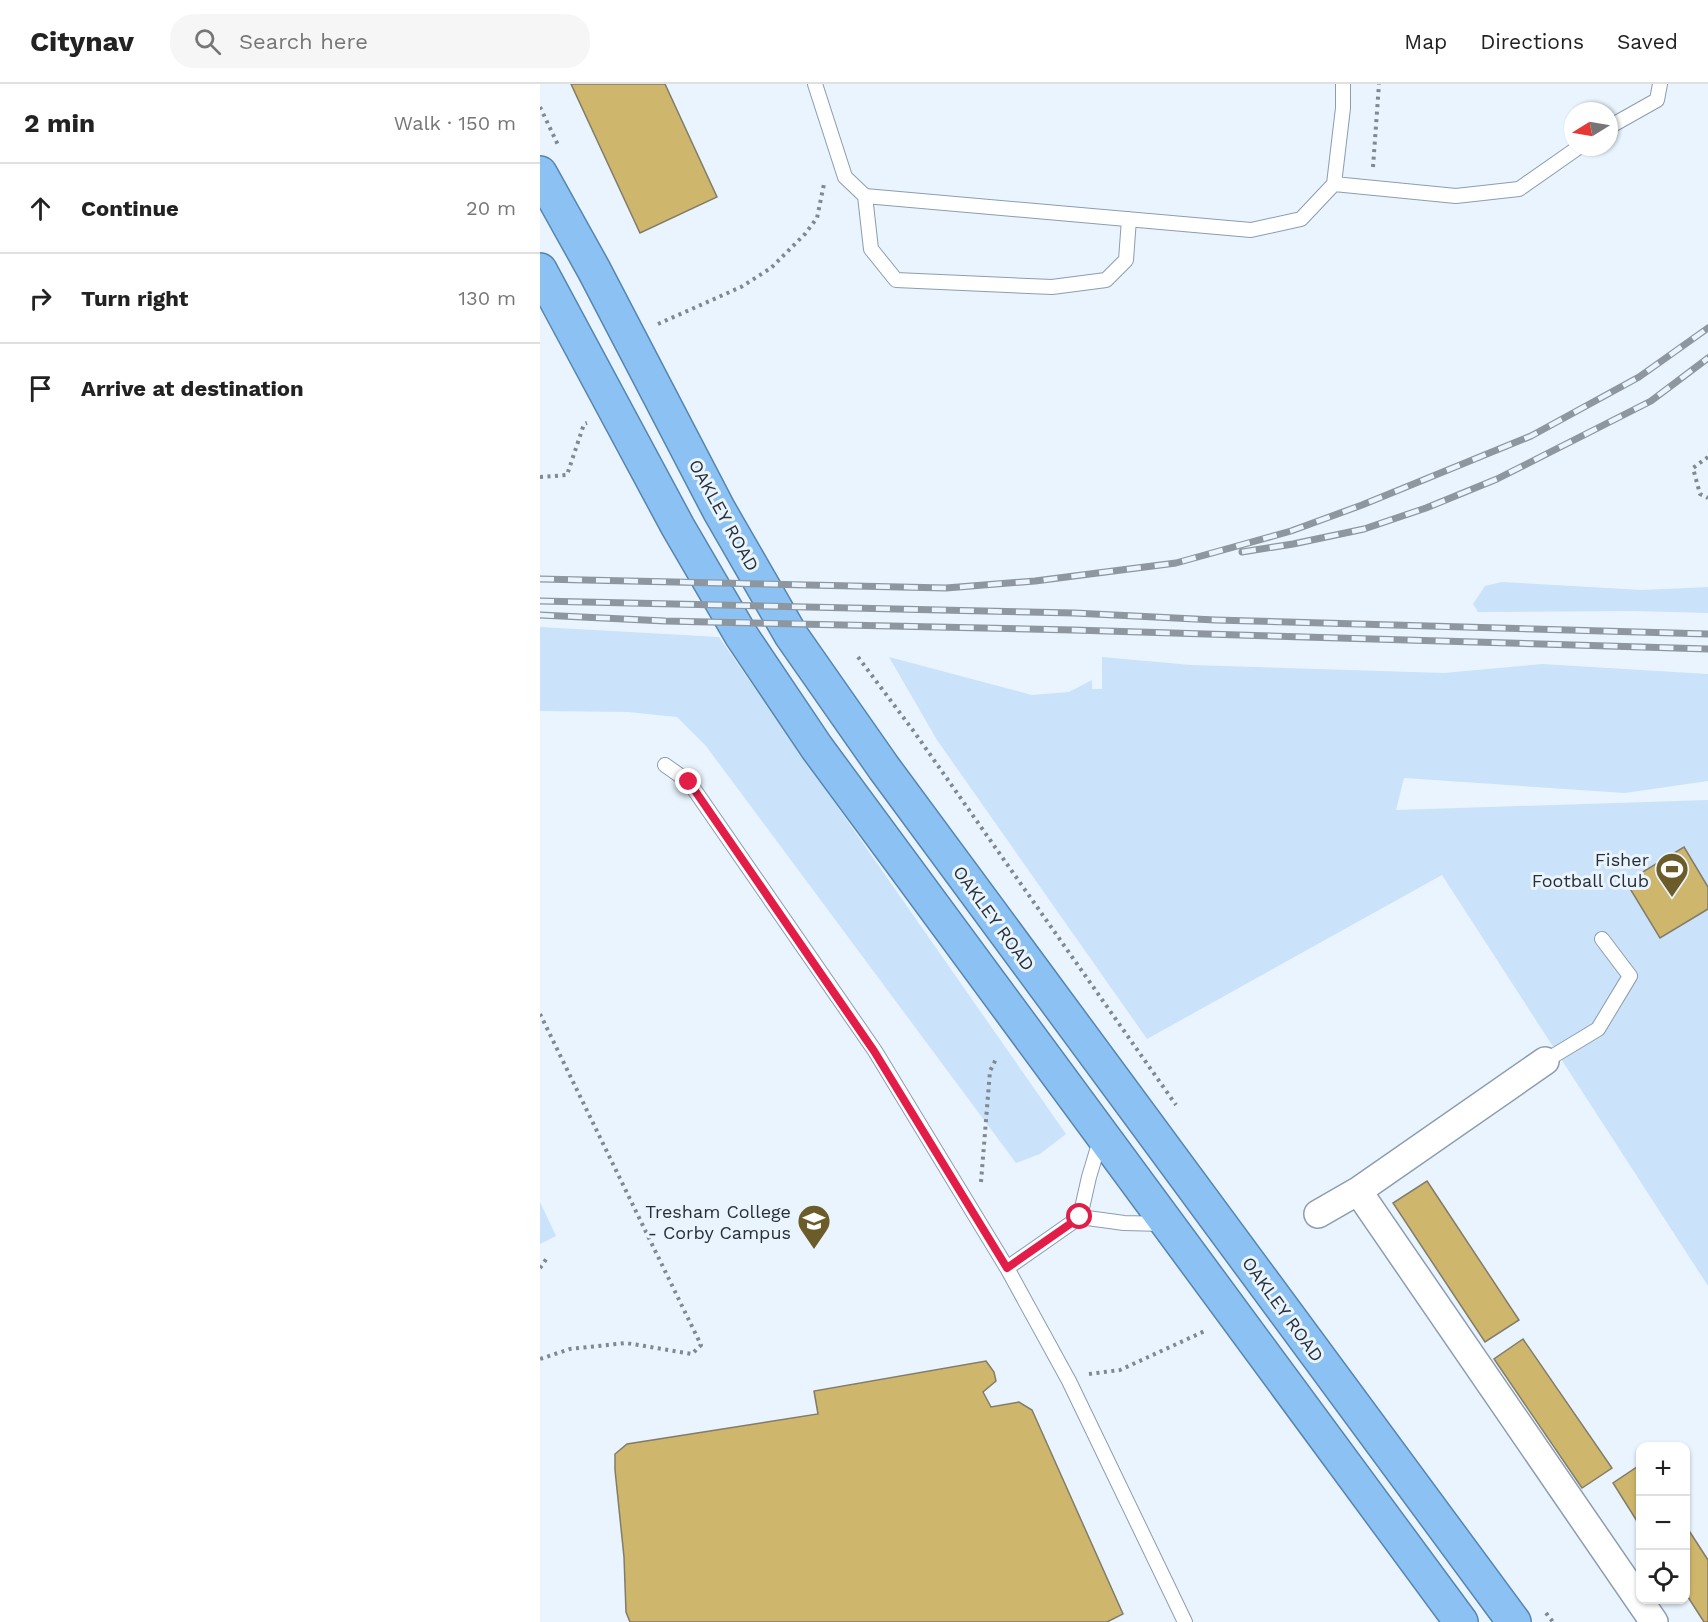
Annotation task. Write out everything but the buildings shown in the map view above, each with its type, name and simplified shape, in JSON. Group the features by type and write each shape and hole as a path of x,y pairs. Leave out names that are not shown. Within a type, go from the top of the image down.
{"highway":[{"name":"OAKLEY ROAD","path":"540,173 594,270 719,510 791,635 912,806 1514,1622"},
{"path":"540,270 678,528 741,635 817,748 1461,1622"}],"street":[{"path":"1318,1214 1358,1191 1545,1061"},
{"path":"1358,1191 1644,1619"}],"lane":[{"path":"814,84 845,177 865,196 1251,230 1301,219 1334,184 1343,108 1343,84"},
{"path":"1618,122 1657,100 1660,84"},
{"path":"1334,184 1456,196 1519,189 1566,156"},
{"path":"865,196 871,249 896,280 1052,287 1106,280 1126,260 1129,219"},
{"path":"665,765 689,782 773,903 874,1051 968,1202 1069,1382 1185,1622"},
{"path":"1545,1061 1598,1029 1630,976 1602,939"},
{"path":"1007,1268 1080,1217 1102,1135"},
{"path":"1080,1217 1124,1223 1168,1224"}],"path":[{"path":"1371,188 1379,84"},
{"path":"649,328 741,287 771,268 805,234 817,218 825,182"},
{"path":"543,477 567,475 584,424"},
{"path":"1708,457 1693,468 1700,494 1708,498"},
{"path":"858,657 915,733 1180,1112"},
{"path":"540,1014 701,1345 692,1354 626,1343 570,1349 540,1359"},
{"path":"968,1202 981,1187 990,1071 996,1059"},
{"path":"540,1268 547,1258"},
{"path":"1069,1382 1086,1374 1120,1370 1208,1329"},
{"path":"1546,1612 1553,1622"}],"shaded area":[{"path":"1502,582 1642,590 1708,587 1708,613 1478,612 1473,604 1485,586"},
{"path":"540,627 719,637 1066,1134 1040,1154 1016,1163 706,746 677,717 628,712 540,711"},
{"path":"889,657 1032,695 1069,692 1092,680 1092,689 1102,689 1102,657 1191,665 1444,673 1542,664 1708,674 1708,781 1625,793 1404,778 1396,810 1708,800 1708,1286 1442,875 1147,1039 937,740"},
{"path":"540,1202 556,1236 540,1244"}],"railway":[{"path":"540,579 946,588 1035,581 1176,563 1291,531 1362,505 1531,436 1639,377 1708,328"},
{"path":"1242,552 1364,529 1426,508 1497,479 1651,401 1708,358"},
{"path":"540,601 1074,613 1215,620 1708,634"},
{"path":"540,615 665,621 1073,630 1708,649"}],"place":[{"name":"Fisher Football Club","path":"1672,898"},
{"name":"Tresham College - Corby Campus","path":"814,1250"}],"route":[{"path":"689,782 874,1051 1007,1268 1080,1217"}]}
